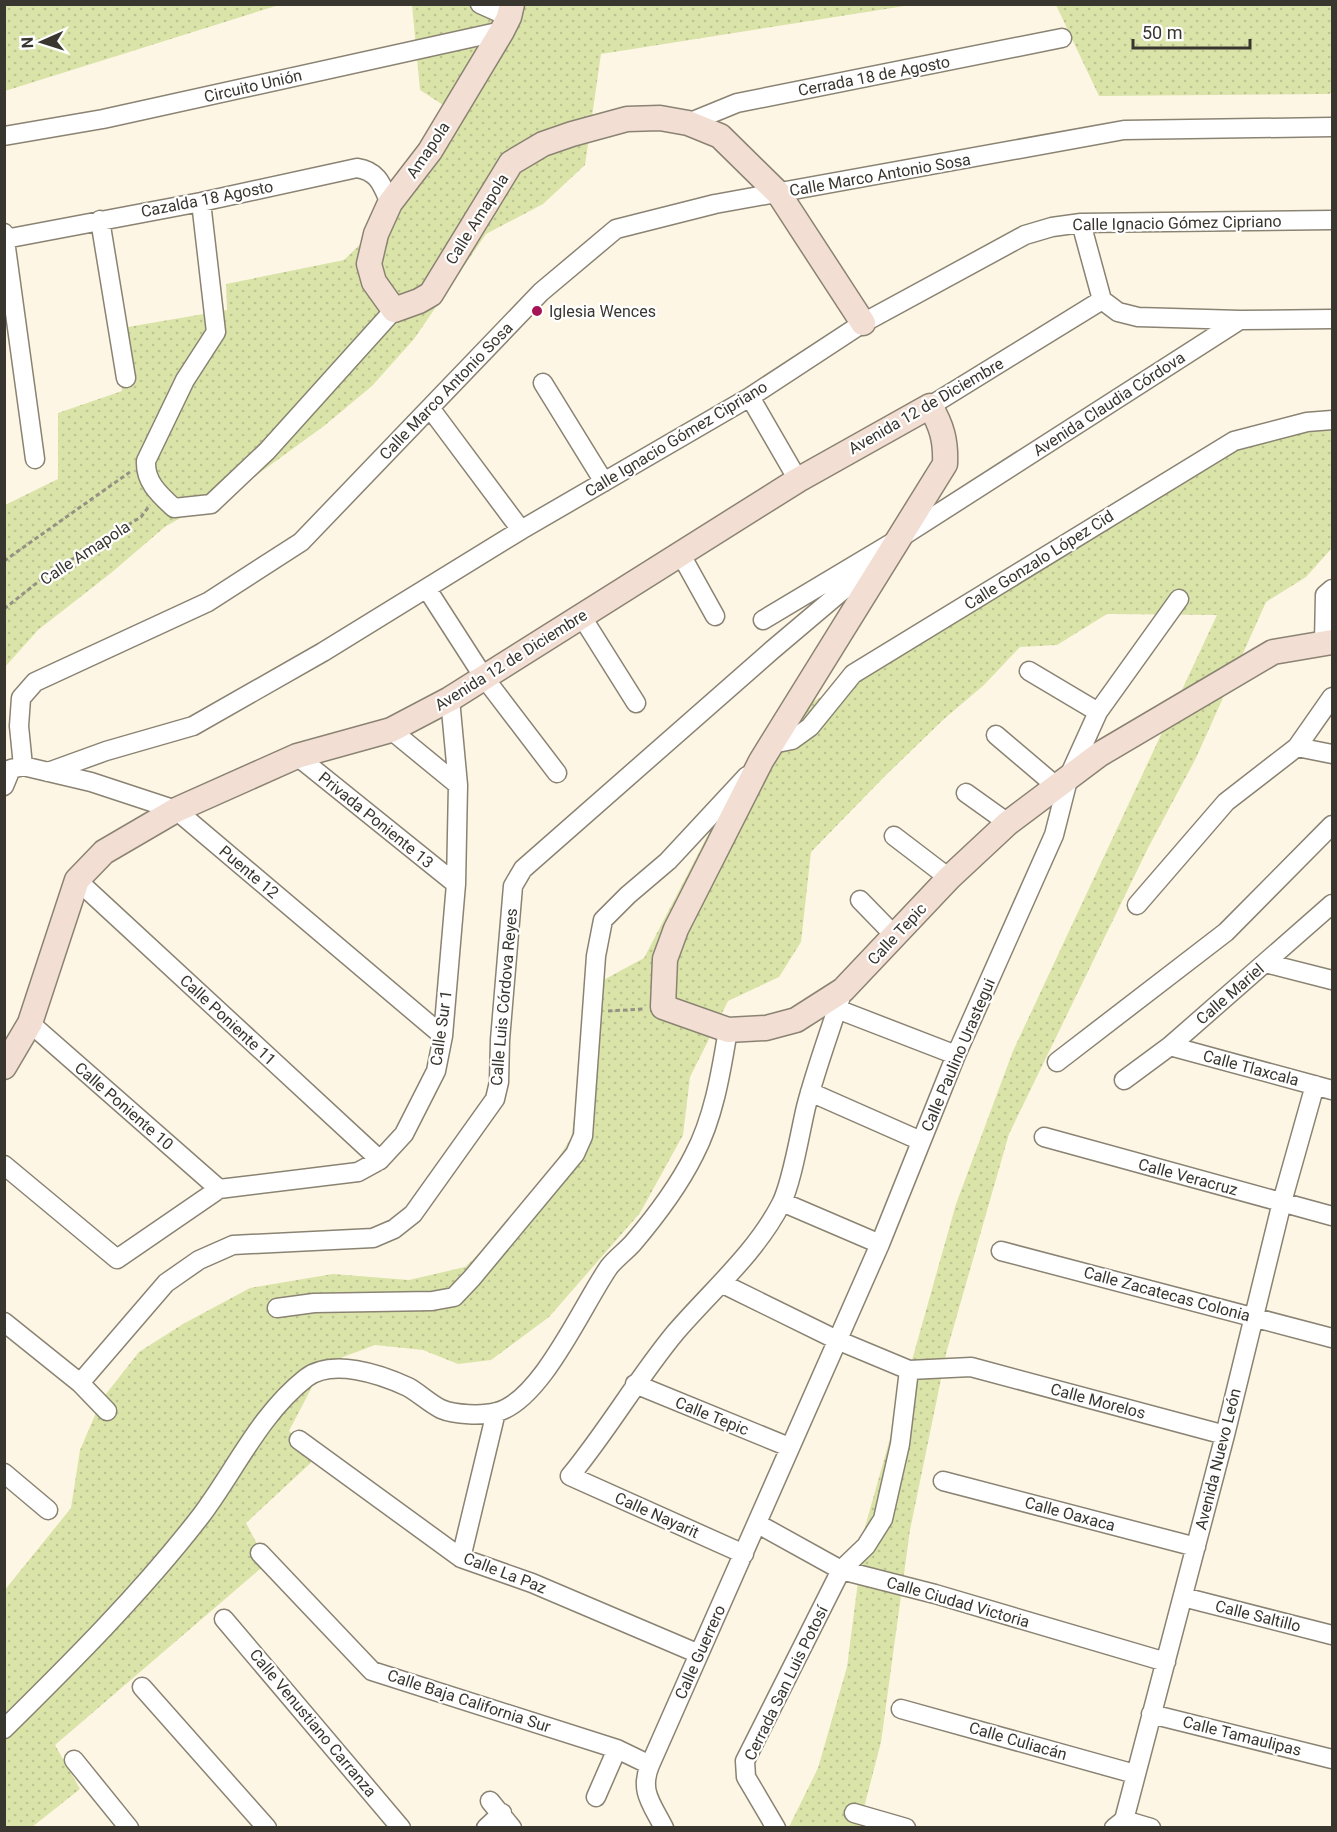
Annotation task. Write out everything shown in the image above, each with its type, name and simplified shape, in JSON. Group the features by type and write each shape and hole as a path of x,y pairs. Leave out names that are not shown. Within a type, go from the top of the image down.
{"street":[{"path":"480,4 508,18"},
{"name":"Circuito Unión","path":"4,136 103,119 508,18"},
{"name":"Amapola","path":"385,297 369,264 376,234 390,203 430,151 508,18"},
{"name":"Cerrada 18 de Agosto","path":"688,123 737,103 1062,38"},
{"name":"Calle Amapola","path":"157,493 174,508 212,504 267,451 385,297 419,301 430,294 511,163 543,144 627,119 660,118 688,123 720,136 779,194 863,323"},
{"name":"Calle Marco Antonio Sosa","path":"23,766 19,726 21,698 35,682 208,602 301,542 541,292 616,229 715,204 1124,130 1332,127"},
{"name":"Cazalda 18 Agosto","path":"5,236 201,202 357,168 377,176 390,203"},
{"path":"157,493 146,471 146,461 185,380 216,332 201,202"},
{"path":"100,219 126,378"},
{"name":"Calle Ignacio Gómez Cipriano","path":"48,772 106,751 193,726 428,590 521,530 750,398 863,323 1025,235 1052,227 1082,223 1332,220"},
{"path":"1082,223 1102,300 1118,312 1138,317 1240,320 1332,319"},
{"path":"5,236 6,258 35,459"},
{"name":"Avenida 12 de Diciembre","path":"5,1063 30,1023 77,880 104,852 176,810 297,756 391,730 450,699 483,676 582,617 798,480 930,406 1102,300"},
{"name":"Avenida Claudia Córdova","path":"900,538 1240,320"},
{"path":"543,383 604,482"},
{"path":"750,398 798,480"},
{"path":"763,620 879,556 900,538 945,464 945,443 940,422 930,406"},
{"path":"430,408 521,530"},
{"name":"Calle Gonzalo López Cid","path":"591,1012 596,956 603,920 668,861 767,752 792,740 810,727 853,674 1234,441 1307,422 1332,420"},
{"path":"680,553 715,616"},
{"path":"879,556 767,752 676,928 664,958 669,1010 721,1028 766,1028 796,1020 840,1000 956,1055"},
{"name":"Calle Luis Córdova Reyes","path":"80,1383 166,1283 199,1260 233,1245 374,1238 394,1229 413,1214 495,1099 499,1082 500,1040 513,886 523,869 855,580 879,556"},
{"path":"1328,642 1325,595 1332,589"},
{"path":"428,590 483,676 557,773"},
{"name":"Calle Paulino Urastegui","path":"758,1524 789,1447 880,1244 956,1055 1054,835 1063,781 1098,712 1179,598"},
{"path":"582,617 636,703"},
{"name":"Calle Tepic","path":"570,1476 601,1440 635,1384 676,1332 723,1284 757,1241 782,1202 810,1092 840,1000 895,936 949,878 1008,823 1100,754 1273,652 1328,642"},
{"path":"1029,670 1098,712"},
{"path":"1137,905 1226,802 1297,747 1332,697"},
{"name":"Calle Sur 1","path":"4,1165 117,1259 219,1188 358,1172 380,1160 404,1134 436,1071 443,1036 456,884 458,785 450,699"},
{"path":"391,730 458,785"},
{"path":"996,735 1063,781"},
{"path":"1297,747 1332,754"},
{"name":"Privada Poniente 13","path":"297,756 456,884"},
{"path":"4,786 11,770 23,766"},
{"name":"Puente 12","path":"23,766 91,782 176,810 443,1036"},
{"path":"966,793 1008,823"},
{"path":"1057,1062 1226,932 1332,825"},
{"path":"894,836 949,878"},
{"name":"Calle Poniente 11","path":"77,880 380,1160"},
{"path":"860,900 895,936"},
{"name":"Calle Mariel","path":"1124,1080 1170,1046 1332,904"},
{"path":"1265,963 1332,980"},
{"path":"277,1308 314,1304 432,1301 454,1297 526,1215 575,1154 583,1136 588,1103 591,1012"},
{"name":"Calle Poniente 10","path":"30,1023 219,1188"},
{"path":"4,1729 104,1630 200,1516 267,1416 307,1377 328,1368 366,1373 408,1388 442,1410 474,1414 496,1412 516,1403 549,1364 610,1266 632,1245 670,1196 695,1153 710,1113 721,1028"},
{"name":"Calle Tlaxcala","path":"1170,1046 1324,1088"},
{"name":"Avenida Nuevo León","path":"1119,1824 1166,1662 1225,1436 1252,1317 1282,1202 1324,1088"},
{"path":"810,1092 921,1141"},
{"name":"Calle Veracruz","path":"1044,1137 1332,1216"},
{"path":"782,1202 880,1244"},
{"name":"Calle Zacatecas Colonia","path":"1001,1251 1332,1338"},
{"path":"723,1284 837,1340 909,1370"},
{"path":"4,1322 80,1383 107,1411"},
{"name":"Calle Morelos","path":"909,1370 971,1367 1225,1436"},
{"name":"Cerrada San Luis Potosí","path":"776,1827 746,1777 745,1761 841,1570 866,1546 883,1519 900,1444 909,1370"},
{"name":"Calle Tepic","path":"635,1384 789,1447"},
{"path":"461,1558 496,1412"},
{"name":"Calle La Paz","path":"299,1440 461,1558 532,1583 699,1654"},
{"path":"4,1473 48,1510"},
{"name":"Calle Nayarit","path":"570,1476 744,1554"},
{"name":"Calle Oaxaca","path":"943,1481 1196,1547"},
{"name":"Calle Ciudad Victoria","path":"758,1524 841,1570 935,1594 1166,1662"},
{"name":"Calle Guerrero","path":"646,1773 758,1524"},
{"name":"Calle Baja California Sur","path":"261,1553 372,1671 483,1704 617,1749 646,1773"},
{"name":"Calle Saltillo","path":"1183,1597 1332,1635"},
{"name":"Calle Venustiano Carranza","path":"224,1619 394,1825"},
{"path":"142,1687 267,1827"},
{"name":"Calle Culiacán","path":"901,1709 1135,1774"},
{"name":"Calle Tamaulipas","path":"1151,1714 1332,1759"},
{"path":"596,1797 617,1749"},
{"path":"74,1760 129,1827"},
{"path":"646,1773 646,1793 664,1827"},
{"path":"854,1813 906,1827"},
{"path":"486,1827 501,1814"},
{"path":"1119,1824 1151,1827"}],"path":[{"path":"4,561 146,461"},
{"name":"Calle Amapola","path":"4,609 48,574 141,517 157,493"},
{"path":"591,1012 669,1010"}],"green space":[{"path":"5,4 279,4 279,5 5,91"},
{"path":"412,5 911,5 601,54 585,165 543,204 486,234 414,339 372,386 324,426 247,482 166,526 38,630 5,667 5,505 58,479 58,413 122,391 116,329 227,310 226,284 344,260 417,189 457,114 420,90"},
{"path":"1056,5 1332,5 1332,92 1329,94 1099,96"},
{"path":"1332,425 1332,548 1306,577 1266,602 1196,758 1148,848 1009,1134 947,1350 910,1530 881,1742 859,1827 789,1827 818,1768 847,1667 865,1527 956,1204 1013,1051 1217,615 1107,614 1057,645 1020,647 984,685 944,719 884,777 811,852 801,942 779,977 728,1001 690,1077 683,1135 640,1213 549,1317 491,1360 458,1364 423,1350 375,1345 343,1357 313,1385 289,1431 316,1458 246,1523 267,1563 55,1745 80,1789 32,1827 5,1827 4,1591 71,1508 80,1450 102,1399 139,1352 183,1324 250,1288 333,1274 409,1280 465,1267 528,1206 571,1138 596,984 644,958 738,777 800,710 1035,564 1244,444"}],"place":[{"name":"Iglesia Wences","path":"537,311"}]}
